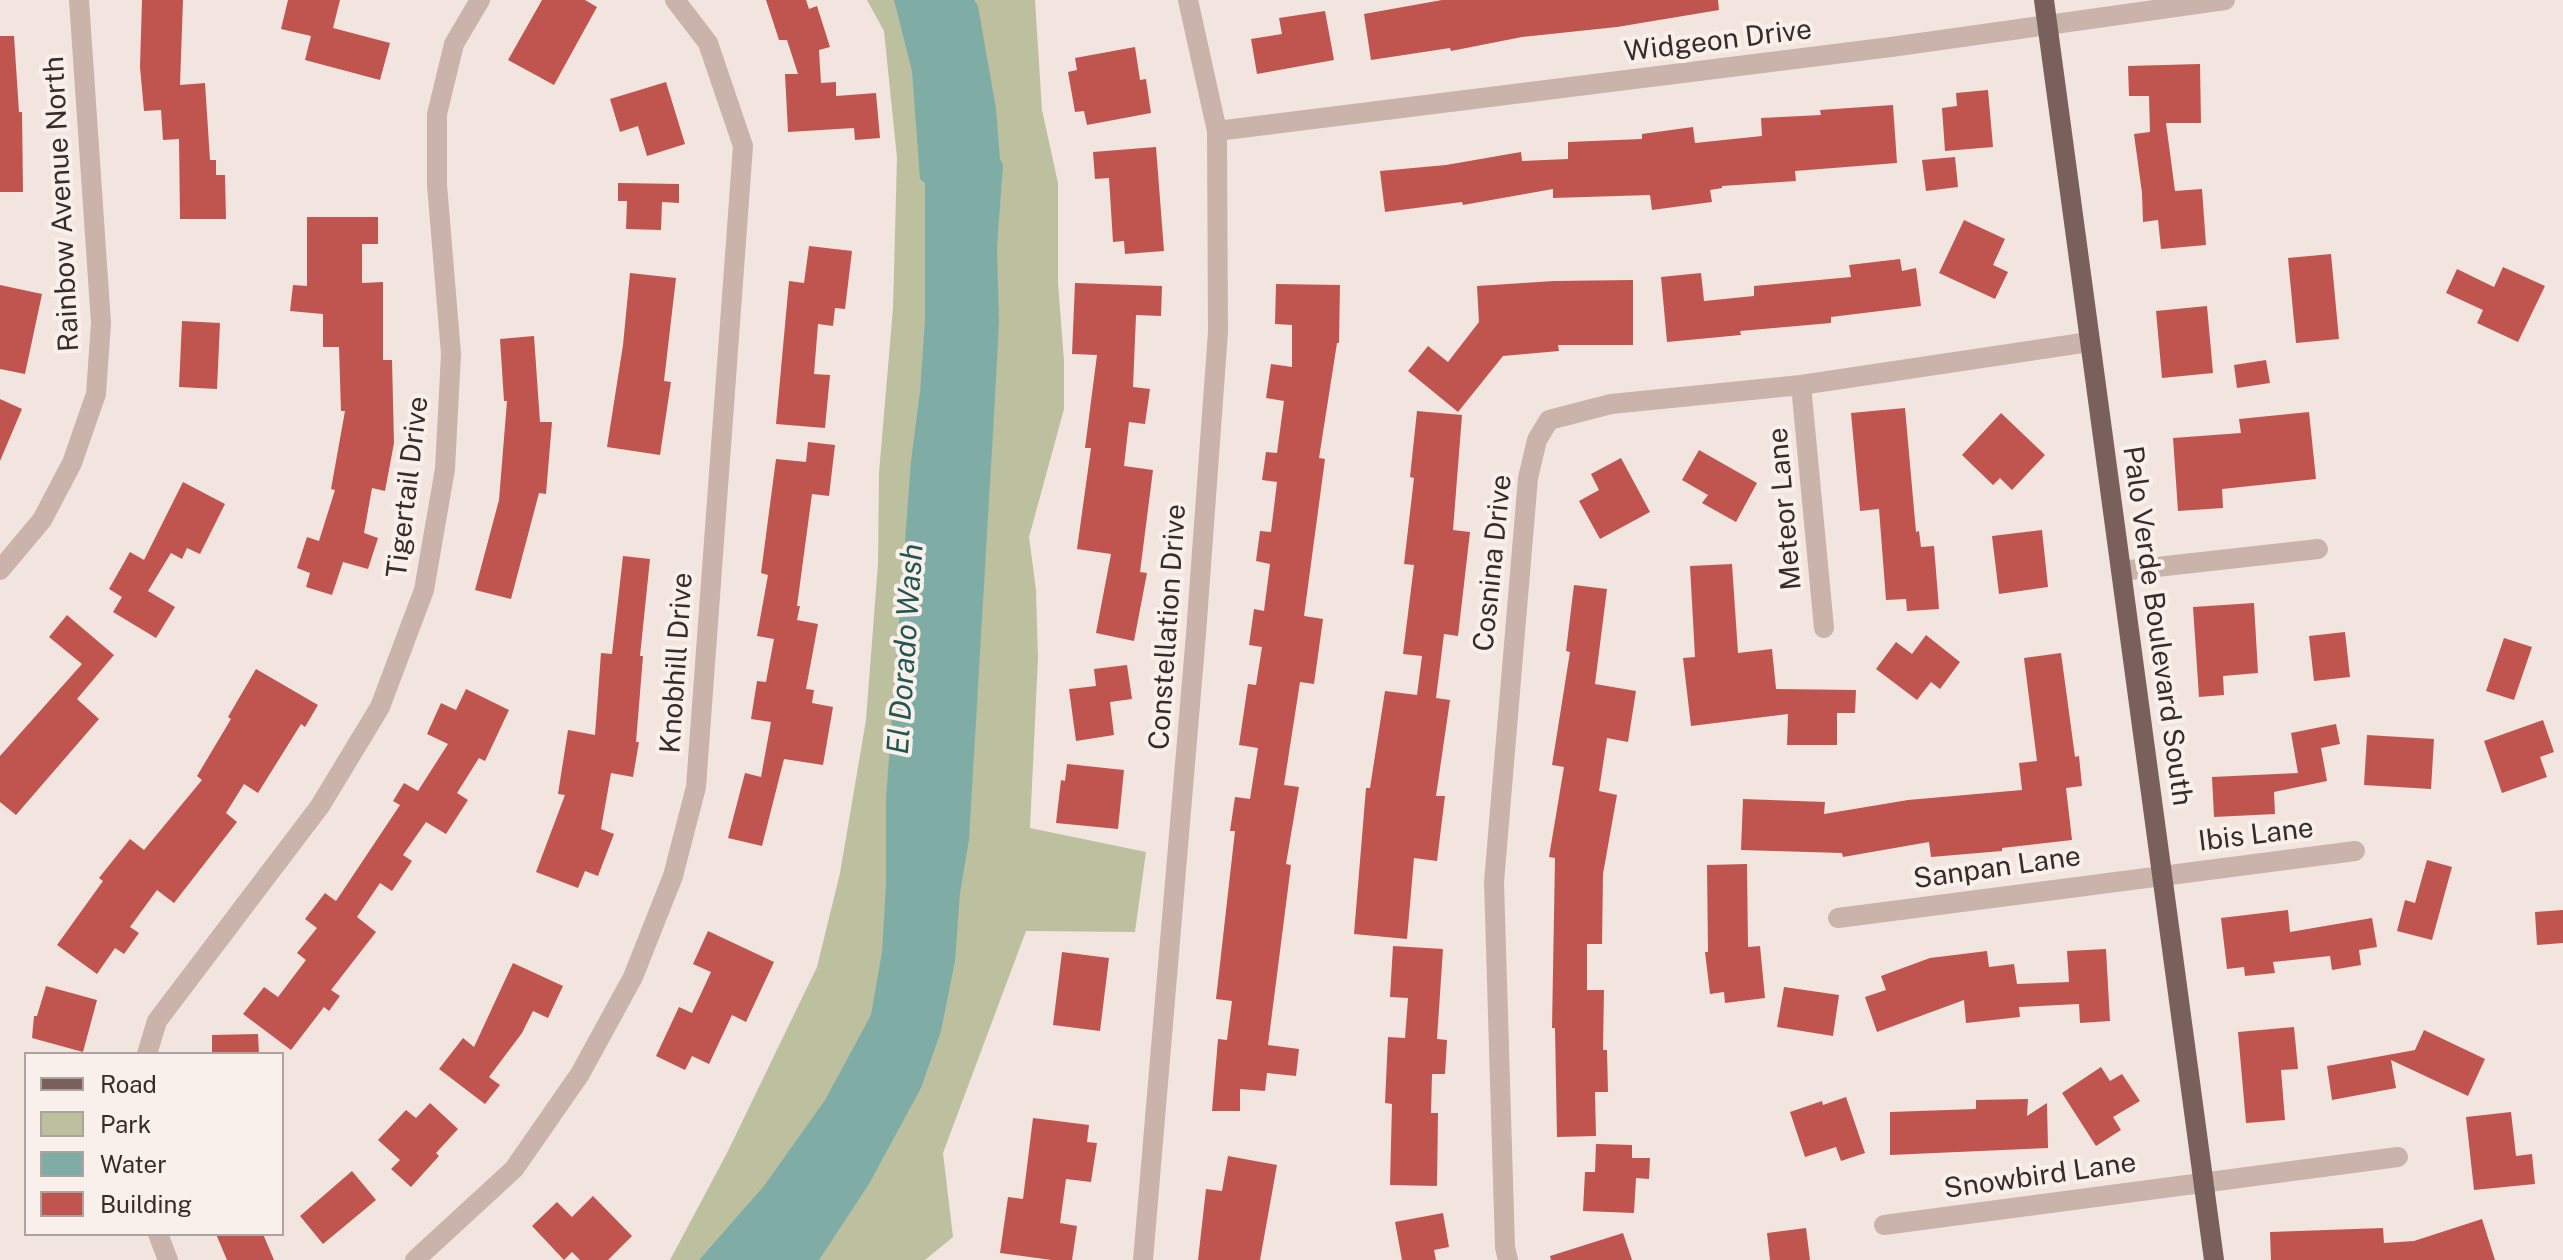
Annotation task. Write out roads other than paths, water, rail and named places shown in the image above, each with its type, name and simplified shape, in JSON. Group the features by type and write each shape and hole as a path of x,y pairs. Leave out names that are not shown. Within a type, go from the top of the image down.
{"main road":[{"name":"Palo Verde Boulevard South","path":"2044,0 2214,1260"}],"street":[{"name":"Rainbow Avenue North","path":"0,570 42,520 72,463 96,394 101,323 79,0"},
{"name":"Tigertail Drive","path":"148,1052 157,1021 320,806 380,707 424,590 445,469 451,354 437,185 437,114 454,44 480,0"},
{"name":"Knobhill Drive","path":"415,1260 514,1169 580,1074 633,977 673,876 696,787 743,146 708,43 675,0"},
{"name":"Constellation Drive","path":"1143,1260 1194,665 1217,348 1217,131 1188,0"},
{"name":"Widgeon Drive","path":"1217,131 1875,49 2225,0"},
{"name":"Cosnina Drive","path":"1508,1260 1504,1231 1494,882 1528,478 1537,440 1549,420 1611,404 1801,385 2089,342"},
{"name":"Meteor Lane","path":"1801,385 1824,628"},
{"path":"2121,571 2318,549"},
{"name":"Ibis Lane","path":"2163,874 2355,851"},
{"name":"Sanpan Lane","path":"1838,918 2163,874"},
{"name":"Snowbird Lane","path":"1884,1225 2398,1157"},
{"path":"159,1236 168,1260"}],"water":[{"name":"El Dorado Wash","path":"894,0 974,0 978,6 1003,165 997,247 999,322 969,840 960,893 955,961 941,1031 921,1088 869,1184 819,1260 699,1260 764,1186 825,1100 871,1015 882,952 886,799 911,461 925,320 925,183 920,179 912,71"}]}
